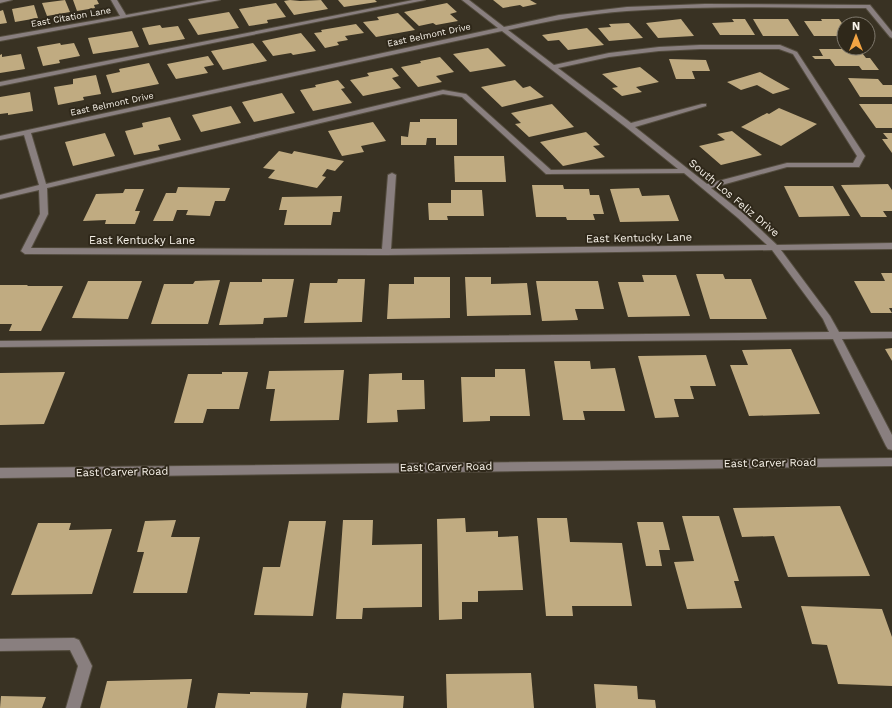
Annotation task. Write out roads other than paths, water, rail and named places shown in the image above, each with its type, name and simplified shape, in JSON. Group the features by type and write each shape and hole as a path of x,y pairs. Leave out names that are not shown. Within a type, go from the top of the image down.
{"street":[{"path":"0,2 9,0"},
{"path":"114,0 124,17"},
{"name":"East Citation Lane","path":"0,40 217,0"},
{"path":"0,84 422,0"},
{"name":"South Los Feliz Drive","path":"465,0 630,126 741,216 775,248 827,318 892,446"},
{"name":"East Belmont Drive","path":"0,138 502,28 559,17 627,9 705,6 868,6 892,36"},
{"path":"552,67 609,55 672,48 780,47 795,53 861,156 856,165 787,165 705,187"},
{"path":"0,197 442,92 464,95 549,172 685,170"},
{"path":"630,126 704,105"},
{"name":"East Kentucky Lane","path":"27,132 43,187 44,214 25,251 386,252 892,246"},
{"path":"386,252 392,175"},
{"path":"0,344 892,335"},
{"name":"East Carver Road","path":"0,473 892,462"},
{"path":"0,645 74,644 85,666 73,708"}]}
